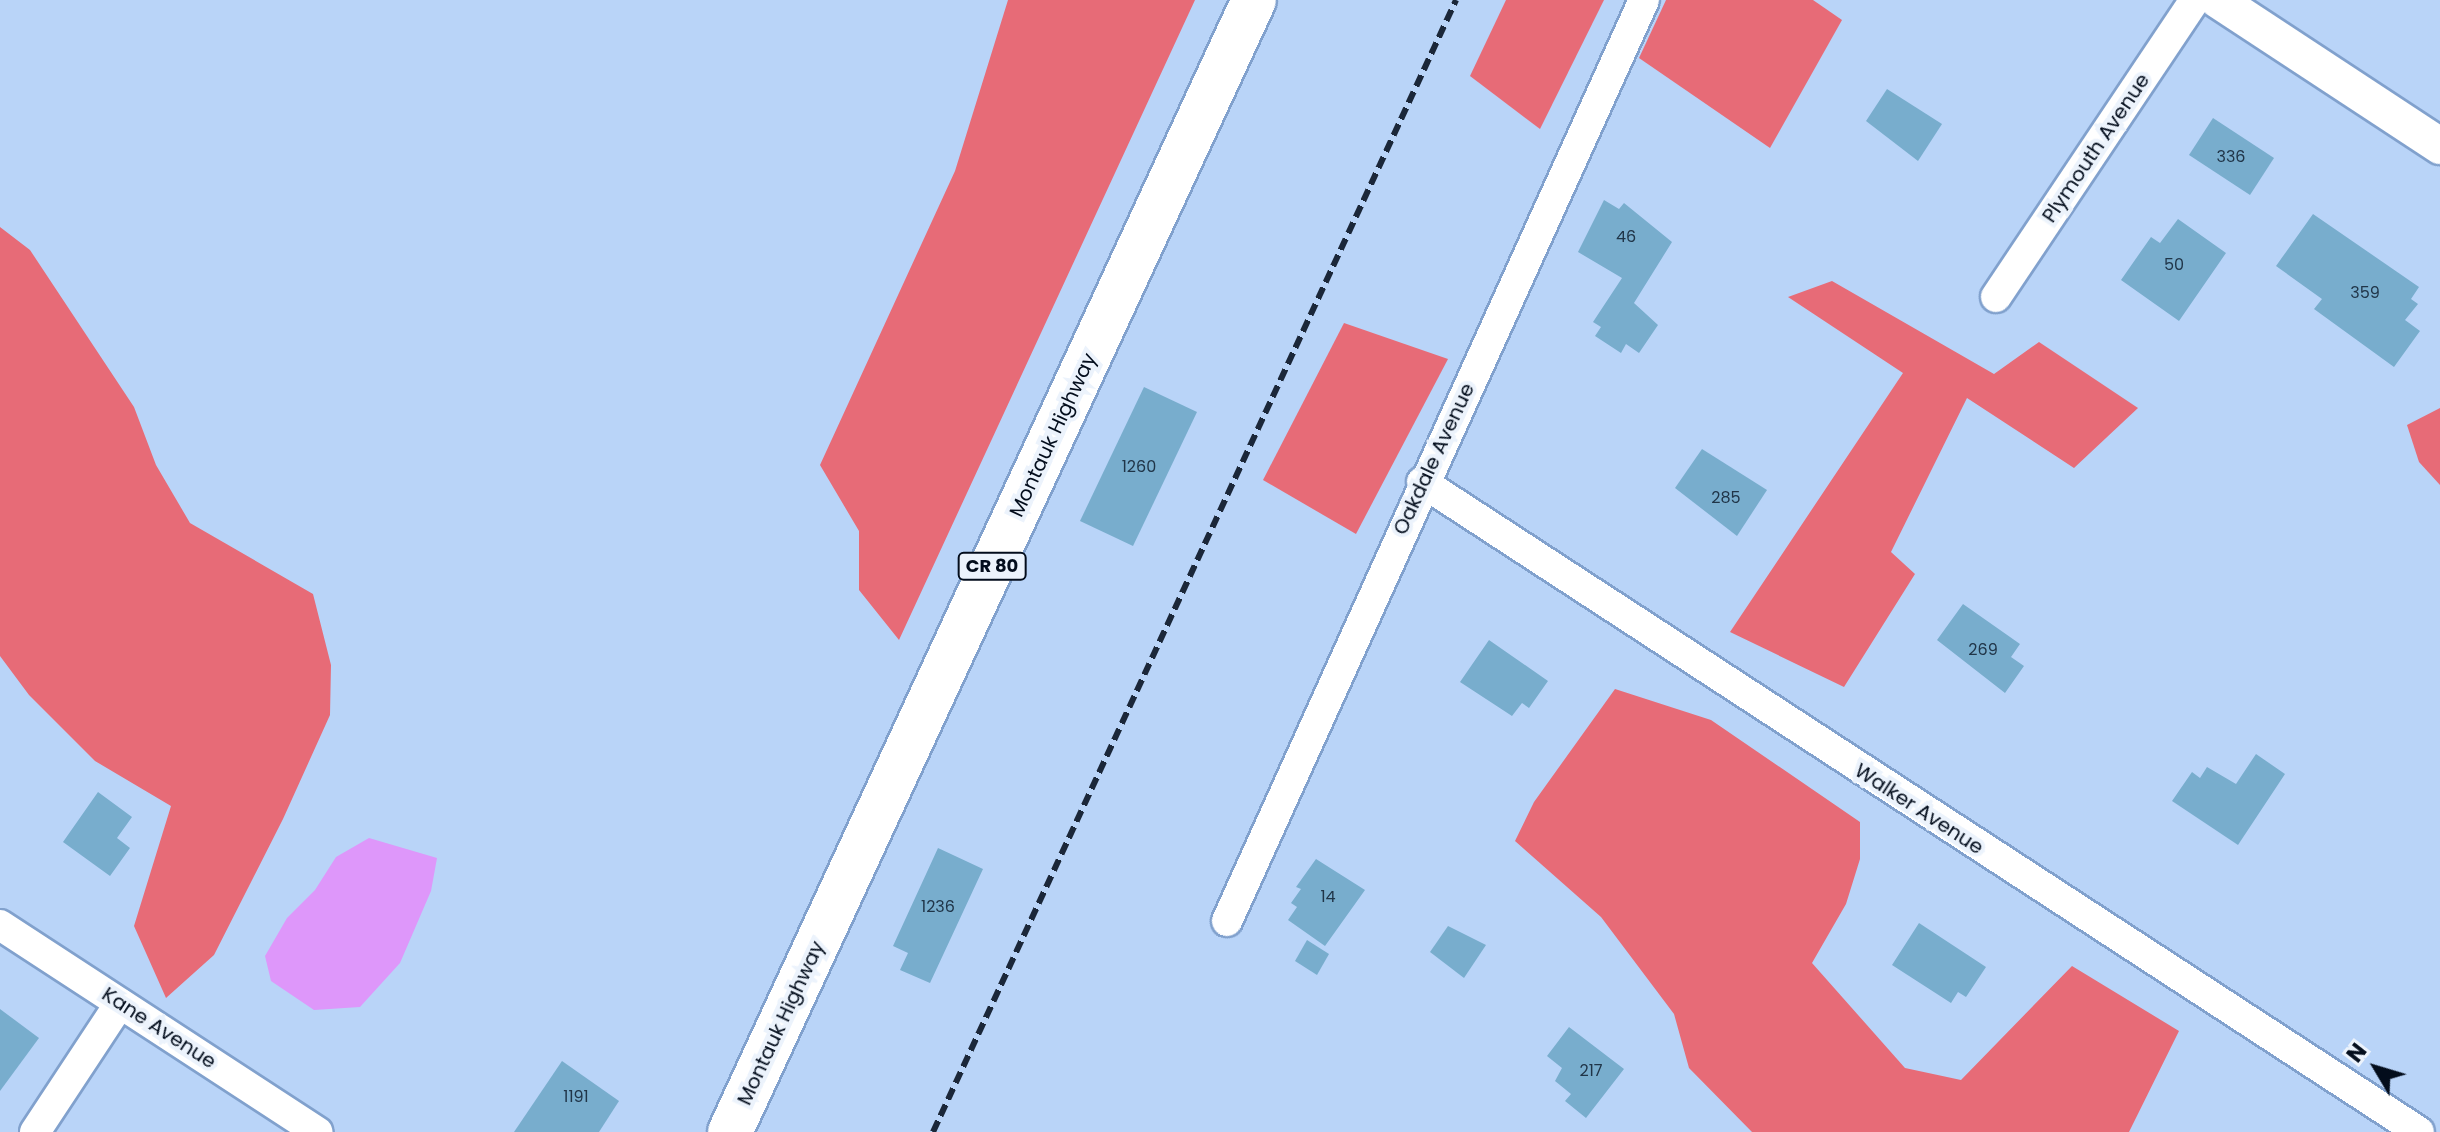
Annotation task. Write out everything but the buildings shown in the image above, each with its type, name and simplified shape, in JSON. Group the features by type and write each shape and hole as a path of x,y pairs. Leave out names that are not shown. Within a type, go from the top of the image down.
{"main road":[{"name":"Montauk Highway","path":"730,1132 1254,0"}],"street":[{"name":"Oakdale Avenue","path":"1227,921 1422,482 1610,85 1644,0"},
{"name":"Plymouth Avenue","path":"1996,297 2195,0"},
{"path":"2218,0 2440,146"},
{"name":"Walker Avenue","path":"1422,482 2419,1132"},
{"name":"Kane Avenue","path":"0,925 318,1132"},
{"path":"35,1132 120,1003"}],"shaded area":[{"path":"1008,0 1195,0 899,640 859,590 859,531 820,465 955,171"},
{"path":"1506,0 1604,0 1540,129 1470,76"},
{"path":"1666,0 1813,0 1842,20 1770,148 1639,58"},
{"path":"0,227 30,250 134,407 156,465 190,523 313,594 331,665 330,715 283,819 214,955 166,998 134,926 171,806 95,761 29,695 0,656"},
{"path":"1832,281 1994,374 2039,342 2138,408 2074,468 1967,398 1891,552 1915,574 1844,687 1730,632 1903,373 1788,297"},
{"path":"1344,323 1448,359 1356,534 1263,480"},
{"path":"2440,408 2440,485 2419,462 2407,425"},
{"path":"1615,689 1711,720 1860,822 1860,859 1846,904 1812,963 1905,1068 1961,1080 2072,966 2179,1031 2129,1132 1752,1132 1689,1068 1674,1014 1601,917 1515,841 1534,802"},
{"path":"369,838 437,858 431,891 400,963 360,1007 314,1010 271,981 265,956 287,918 315,890 336,857"}],"railway":[{"path":"933,1132 1456,0"}]}
